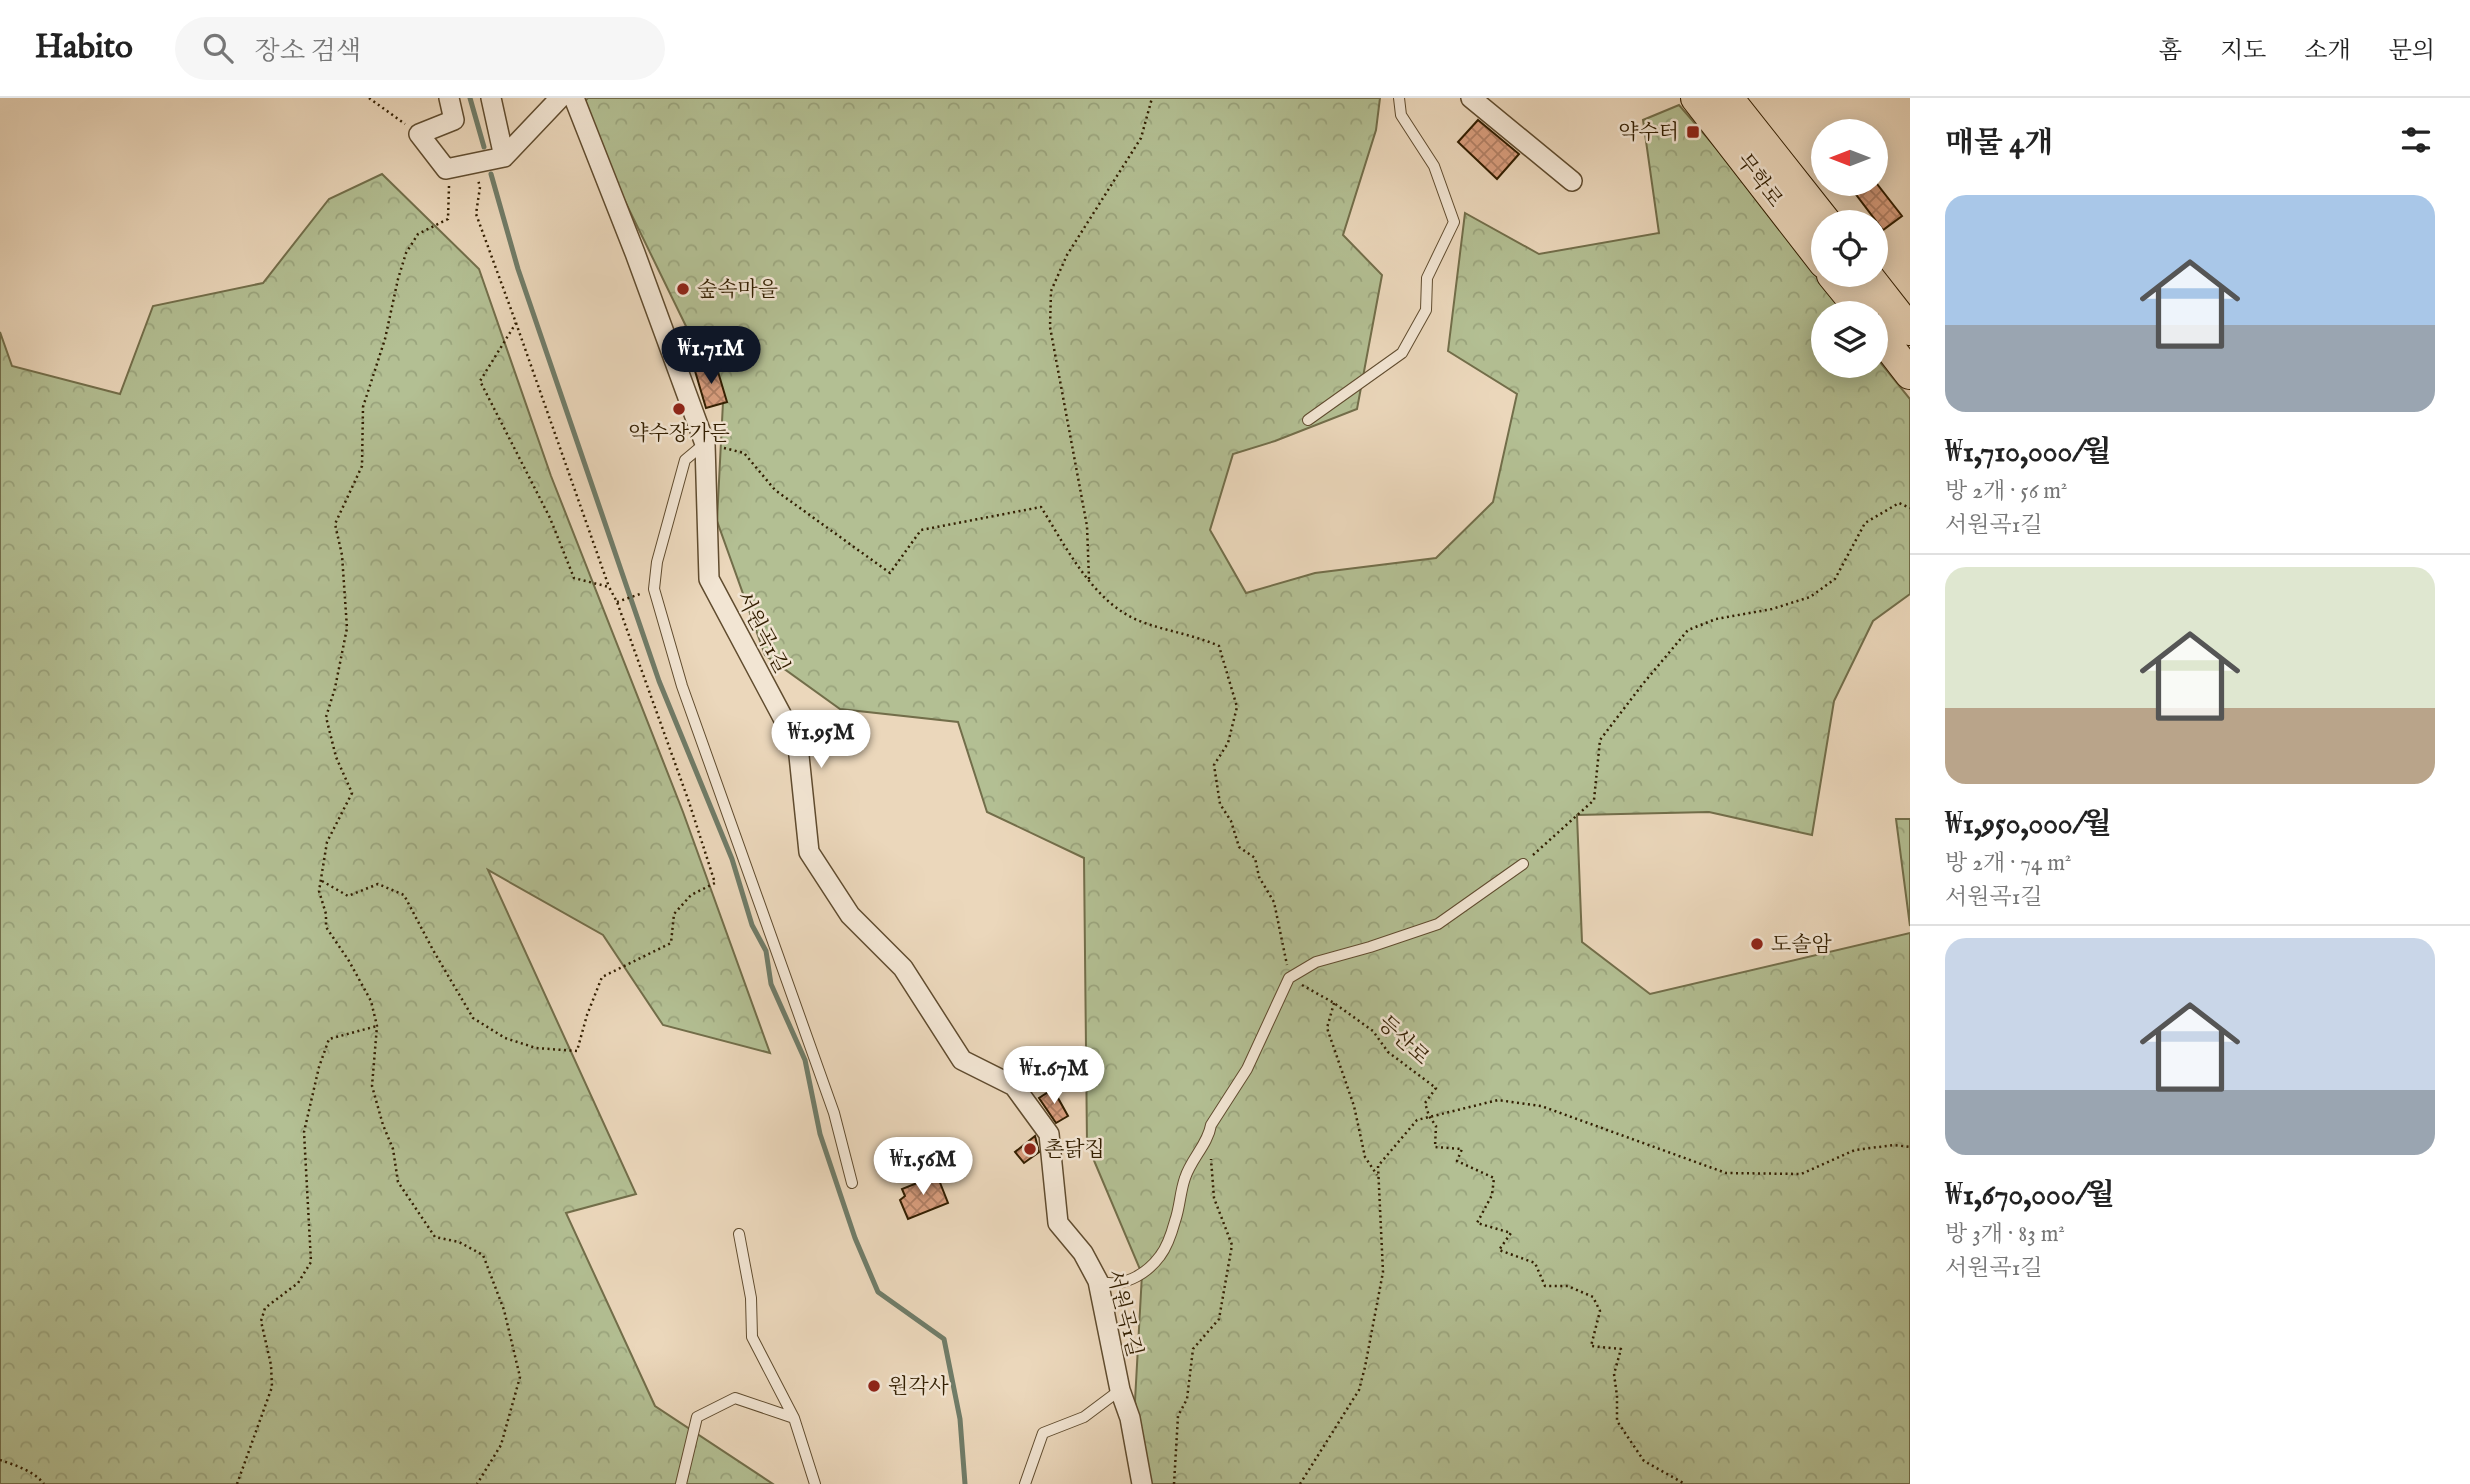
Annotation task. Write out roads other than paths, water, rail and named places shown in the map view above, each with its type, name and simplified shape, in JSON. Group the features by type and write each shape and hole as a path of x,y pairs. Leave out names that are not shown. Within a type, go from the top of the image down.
{"main road":[{"name":"무학로","path":"1696,98 1811,246"},
{"name":"무학로","path":"1728,98 1817,210"},
{"path":"1842,287 1853,301"},
{"path":"1876,287 1910,330"},
{"path":"1888,346 1910,374"}],"street":[{"path":"449,98 454,120 419,134 446,169 504,157 560,98"},
{"path":"491,98 504,157"},
{"name":"서원곡1길","path":"574,98 635,253 705,444 709,579 798,746 809,852 850,915 903,968 962,1060 1014,1086 1049,1134 1058,1223 1083,1253 1098,1281 1120,1390 1130,1418 1142,1484"},
{"path":"1471,98 1572,181"}],"lane":[{"path":"1308,420 1402,353 1426,310 1427,278 1454,222 1434,166 1401,115 1399,98"},
{"path":"705,444 685,460 657,562 654,589 682,686 834,1113 852,1182"},
{"path":"1098,1281 1109,1285 1135,1279 1160,1256 1176,1219 1185,1178 1209,1135 1211,1125 1247,1069 1289,978 1316,961 1370,947 1438,924 1523,864"},
{"path":"739,1234 751,1298 752,1337 794,1418 815,1484"},
{"name":"서원곡1길","path":"1025,1484 1043,1433 1084,1417 1120,1390"},
{"path":"681,1484 697,1417 734,1398 794,1418"}],"waterway":[{"path":"470,98 484,147"},
{"path":"491,174 518,269 659,681 732,859 752,925 766,951 771,984 805,1060 820,1134 855,1238 878,1292 944,1339 960,1419 965,1484"}],"place":[{"name":"약수터","path":"1693,132"},
{"name":"숲속마을","path":"683,289"},
{"name":"약수장가든","path":"679,409"},
{"name":"도솔암","path":"1757,944"},
{"name":"촌닭집","path":"1030,1149"},
{"name":"원각사","path":"874,1386"}]}
